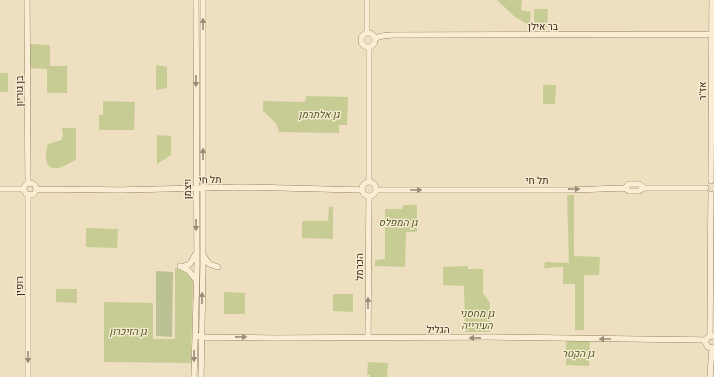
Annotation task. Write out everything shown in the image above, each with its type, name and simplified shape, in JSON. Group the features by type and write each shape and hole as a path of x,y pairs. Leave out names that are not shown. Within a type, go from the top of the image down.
{"street":[{"name":"בן גוריון","path":"27,0 28,183"},
{"name":"ויצמן","path":"194,377 196,281 196,0"},
{"name":"ויצמן","path":"202,377 204,0"},
{"path":"367,0 367,32 363,35 361,41 364,46 369,47"},
{"name":"אז\"ר","path":"712,0 712,182"},
{"path":"367,32 372,34 375,38 373,45 369,47"},
{"name":"בר אילן","path":"375,38 399,35 712,34"},
{"path":"369,47 369,182"},
{"path":"369,182 374,183 377,190 374,195 369,197 365,195 362,190 363,185 369,182"},
{"path":"710,377 713,348 707,346 710,337 713,193 707,192 706,188 707,183 712,182"},
{"path":"28,183 33,184 36,189 34,193 28,194 24,189 25,185 28,183"},
{"name":"תל חי","path":"36,189 196,189 203,185 211,188 241,187 362,190"},
{"name":"תל חי","path":"377,190 571,190 625,188 629,191 639,191 644,188 706,188"},
{"path":"0,189 24,189"},
{"path":"183,189 191,192 196,201"},
{"name":"רופין","path":"28,194 28,377"},
{"name":"הכרמל","path":"368,338 369,197"},
{"path":"196,253 190,264 182,266 189,271 196,281"},
{"path":"203,253 207,261 218,267"},
{"name":"הגליל","path":"195,334 202,337 353,338 644,339 710,337"}],"green space":[{"path":"497,0 522,0 521,10 531,12 530,26 514,16"},
{"path":"534,9 548,9 547,27 534,27"},
{"path":"30,44 50,45 50,66 67,66 67,93 47,93 47,69 30,68"},
{"path":"156,65 167,67 167,88 156,90"},
{"path":"0,73 8,73 8,92 0,92"},
{"path":"543,85 556,85 555,104 543,104"},
{"name":"גן אלתרמן","path":"306,96 348,97 347,125 339,125 339,133 279,132 276,123 263,111 263,101 305,102"},
{"path":"103,101 135,102 134,130 99,130 99,115 103,115"},
{"path":"62,128 76,128 76,160 58,168 53,168 47,164 47,148 48,144 61,140 63,135"},
{"path":"157,135 171,136 171,155 157,164"},
{"path":"567,195 574,195 574,256 600,257 599,275 584,275 584,330 575,330 575,284 563,284 563,267 544,268 545,262 569,263"},
{"name":"גן המפלס","path":"403,205 417,205 417,232 406,232 405,267 375,266 375,260 385,259 385,209 402,209"},
{"path":"329,207 333,207 333,239 302,238 302,221 328,221"},
{"path":"86,228 118,229 117,248 86,247"},
{"name":"גן מחסני העירייה","path":"468,266 468,269 483,269 483,293 490,303 490,332 465,332 464,286 443,285 443,267"},
{"name":"גן הזיכרון","path":"175,268 184,270 193,280 191,363 104,362 104,302 153,303 153,339 175,339"},
{"path":"156,271 173,272 172,337 156,336"},
{"path":"56,289 77,289 77,303 56,302"},
{"path":"224,292 245,293 245,314 224,314"},
{"path":"333,294 353,294 353,312 333,311"},
{"name":"גן הקטר","path":"566,341 590,341 589,366 566,365"},
{"path":"368,362 388,363 387,377 370,377 370,375 367,375"}]}
